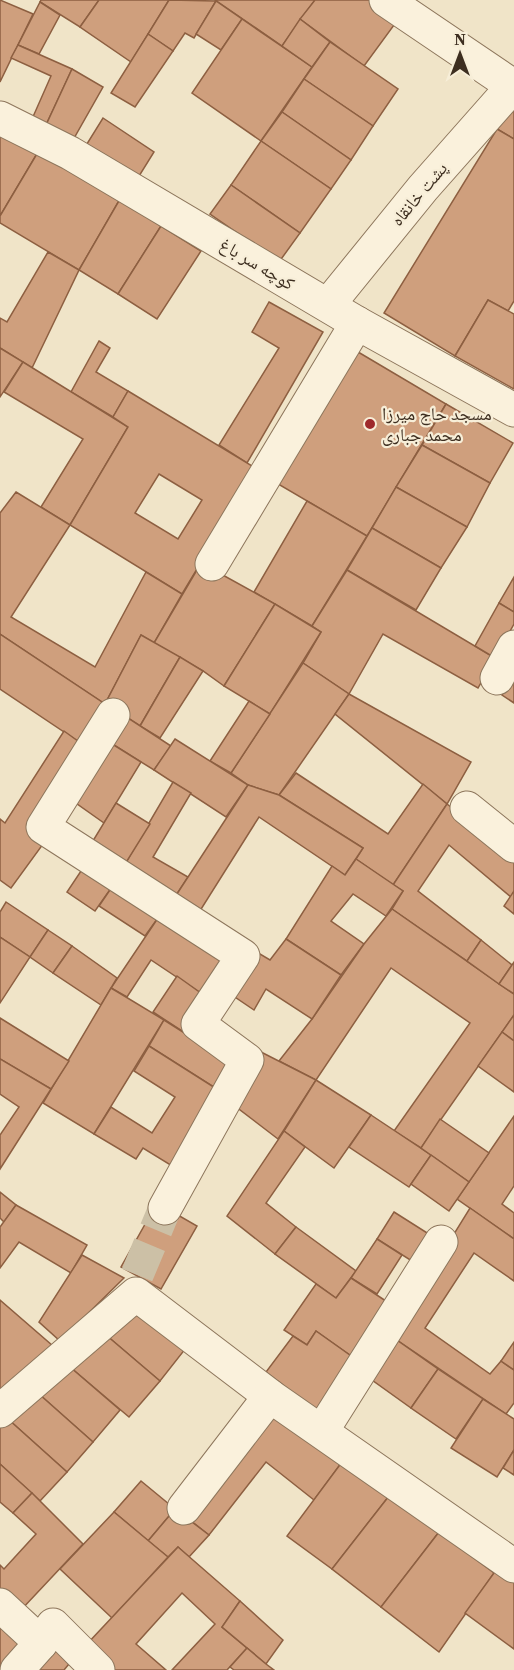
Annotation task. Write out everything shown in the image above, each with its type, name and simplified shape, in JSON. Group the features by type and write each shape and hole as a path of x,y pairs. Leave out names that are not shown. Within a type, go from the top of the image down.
{"lane":[{"path":"386,0 514,86"},
{"name":"پشت خانقاه","path":"328,305 423,188 514,86"},
{"name":"کوچه سر باغ","path":"0,118 70,153 357,323 514,410"},
{"path":"212,564 357,323"},
{"path":"497,678 514,647"},
{"path":"113,715 43,827 243,956 198,1024 247,1060 165,1208"},
{"path":"467,808 514,846"},
{"path":"322,1431 441,1242"},
{"path":"0,1411 136,1285 270,1396 514,1566"},
{"path":"184,1508 270,1396"},
{"path":"0,1605 41,1643"},
{"path":"17,1670 41,1643 53,1625 98,1670"}],"building":[{"path":"0,0 33,14 0,82"},
{"path":"41,0 99,0 80,27 40,2"},
{"path":"99,0 169,0 131,62 80,27"},
{"path":"169,0 216,1 194,38 185,33 173,51 148,34"},
{"path":"215,0 315,0 282,46"},
{"path":"315,0 369,0 397,21 364,66 300,19"},
{"path":"216,1 242,19 221,50 196,34"},
{"path":"40,2 60,15 39,54 18,45"},
{"path":"242,19 312,67 261,141 192,93"},
{"path":"300,19 330,42 312,67 282,46"},
{"path":"148,34 173,51 135,107 111,93"},
{"path":"330,42 398,89 373,126 304,79"},
{"path":"18,45 72,69 46,125 32,119 51,76 11,58"},
{"path":"72,69 103,87 73,140 46,125"},
{"path":"304,79 373,126 351,160 282,112"},
{"path":"514,108 514,139 497,129"},
{"path":"282,112 351,160 331,189 261,141"},
{"path":"103,118 154,152 136,181 85,147"},
{"path":"497,129 514,139 514,301 508,311 488,300 455,356 384,313"},
{"path":"0,134 38,152 0,216"},
{"path":"261,141 331,189 300,233 231,185"},
{"path":"38,152 120,199 79,270 0,223 0,216"},
{"path":"231,185 300,233 279,262 210,214"},
{"path":"120,199 161,226 118,294 79,270"},
{"path":"161,226 201,251 157,319 118,294"},
{"path":"48,252 79,270 32,368 0,348 0,318 7,322"},
{"path":"488,300 514,314 514,389 455,356"},
{"path":"269,302 323,332 247,463 219,445 279,348 252,332"},
{"path":"99,341 110,348 96,372 128,391 113,417 71,392"},
{"path":"0,348 23,362 0,397"},
{"name":"مسجد حاج میرزا محمد جباری","path":"353,349 446,404 367,536 273,481"},
{"path":"23,362 128,427 70,525 41,507 83,439 4,392"},
{"path":"128,391 257,469 182,594 70,525 128,427 113,417","holes":["159,474 202,500 178,539 135,513"]},
{"path":"446,404 513,443 490,483 422,445"},
{"path":"422,445 490,483 467,527 396,487"},
{"path":"396,487 467,527 441,568 372,528"},
{"path":"16,492 70,525 11,617 95,667 146,572 182,594 154,643 141,635 105,704 0,634 0,513"},
{"path":"307,501 367,536 312,626 254,592"},
{"path":"372,528 441,568 416,610 347,570"},
{"path":"201,563 275,604 224,686 154,643"},
{"path":"347,570 495,658 478,688 383,634 349,694 303,663 321,632 312,626"},
{"path":"514,577 514,612 499,603"},
{"path":"499,603 514,612 514,624 495,658 475,646"},
{"path":"275,604 321,632 270,714 224,686"},
{"path":"0,634 105,704 82,744 0,689"},
{"path":"141,635 180,657 140,726 105,704"},
{"path":"180,657 203,671 160,738 140,726"},
{"path":"303,663 349,694 279,795 248,785 231,773"},
{"path":"514,674 514,703 502,695"},
{"path":"349,694 471,762 447,804 335,714"},
{"path":"249,701 270,714 231,773 210,761"},
{"path":"125,716 171,746 154,770 109,742"},
{"path":"64,731 82,744 46,840 11,888 0,880 0,819 5,823"},
{"path":"175,739 248,785 226,817 154,770"},
{"path":"109,742 141,762 104,823 73,801"},
{"path":"296,773 388,834 423,784 447,804 393,885 356,859 363,848 279,795"},
{"path":"173,782 191,793 153,857 188,877 173,900 122,869"},
{"path":"248,785 279,795 363,848 345,875 259,817 198,914 173,900"},
{"path":"116,803 150,824 122,869 88,849"},
{"path":"447,804 514,856 514,891 511,897 449,845 418,891 481,940 467,961 392,909 403,891 393,885"},
{"path":"356,859 403,891 386,916 353,894 331,921 364,944 341,975 286,939 332,866 345,875"},
{"path":"85,865 114,884 95,911 67,892"},
{"path":"114,884 160,915 145,936 99,906"},
{"path":"514,891 514,914 504,906"},
{"path":"6,902 48,930 30,957 0,937 0,912"},
{"path":"392,909 514,994 514,1015 421,1148 394,1131 470,1023 391,968 316,1080 279,1061"},
{"path":"160,915 229,959 205,996 151,960 127,997 111,988"},
{"path":"48,930 72,946 53,973 30,957"},
{"path":"0,937 30,957 0,1003"},
{"path":"286,939 341,975 312,1019 266,989 254,1010 229,993 255,951 270,960"},
{"path":"481,940 512,965 499,984 467,961"},
{"path":"72,946 117,978 101,1005 53,973"},
{"path":"514,962 514,994 499,984"},
{"path":"177,976 205,996 182,1031 153,1012"},
{"path":"111,988 164,1020 94,1134 43,1103"},
{"path":"514,1015 514,1041 502,1032"},
{"path":"0,1018 69,1061 51,1089 0,1059"},
{"path":"164,1020 235,1065 220,1091 149,1046"},
{"path":"502,1032 514,1041 514,1092 478,1066"},
{"path":"149,1046 220,1091 177,1169 143,1148 136,1159 94,1134 111,1107 152,1133 175,1097 134,1071"},
{"path":"261,1052 316,1080 278,1139 231,1103"},
{"path":"0,1059 51,1089 0,1169 0,1135 19,1107 0,1094"},
{"path":"316,1080 371,1115 334,1168 284,1131"},
{"path":"371,1115 431,1155 409,1187 349,1147"},
{"path":"514,1116 514,1186 502,1204 514,1213 514,1239 457,1199"},
{"path":"440,1119 489,1153 469,1182 421,1148"},
{"path":"284,1131 305,1147 266,1203 296,1227 275,1254 227,1216"},
{"path":"431,1155 469,1182 449,1211 411,1184"},
{"path":"0,1192 16,1205 4,1222 0,1218"},
{"path":"157,1203 197,1226 161,1289 121,1267"},
{"path":"16,1205 87,1245 71,1273 19,1242 0,1268 0,1227"},
{"path":"470,1208 514,1239 514,1281 474,1253 425,1328 490,1374 501,1361 514,1370 514,1403 506,1414 391,1336"},
{"path":"394,1212 432,1236 415,1263 377,1239"},
{"path":"296,1227 356,1271 336,1298 275,1254"},
{"path":"377,1239 402,1255 377,1294 351,1278"},
{"path":"82,1255 124,1278 60,1341 39,1322"},
{"path":"351,1278 392,1305 354,1358 316,1331 307,1345 284,1330 316,1284 336,1298"},
{"path":"0,1300 53,1346 0,1394"},
{"path":"136,1309 186,1348 160,1381 106,1335"},
{"path":"316,1331 354,1358 319,1413 266,1372 293,1336 307,1345"},
{"path":"106,1335 160,1381 129,1417 70,1367"},
{"path":"391,1336 438,1369 411,1408 365,1375"},
{"path":"514,1342 514,1370 501,1361"},
{"path":"70,1367 120,1410 93,1442 39,1394"},
{"path":"438,1369 483,1399 456,1439 411,1408"},
{"path":"39,1394 93,1442 67,1472 8,1419"},
{"path":"483,1399 514,1419 514,1450 497,1477 451,1448"},
{"path":"269,1410 342,1462 314,1500 266,1462 209,1535 186,1517"},
{"path":"8,1419 67,1472 40,1501 0,1464 0,1425"},
{"path":"514,1450 514,1475 503,1468"},
{"path":"342,1462 389,1496 332,1569 287,1536"},
{"path":"0,1464 32,1493 13,1513 0,1502"},
{"path":"141,1481 175,1509 148,1541 114,1512"},
{"path":"32,1493 83,1544 21,1610 0,1590 0,1565 4,1569 36,1534 13,1513"},
{"path":"389,1496 439,1532 381,1607 332,1569"},
{"path":"175,1509 209,1535 189,1557 178,1547 168,1557 148,1541"},
{"path":"114,1512 168,1557 112,1618 60,1569"},
{"path":"439,1532 494,1573 439,1652 381,1607"},
{"path":"178,1547 240,1601 222,1627 247,1648 227,1670 172,1670 215,1624 182,1593 136,1644 166,1670 113,1670 87,1644"},
{"path":"499,1566 514,1578 514,1649 465,1613"},
{"path":"240,1601 283,1640 266,1664 222,1627"},
{"path":"0,1617 27,1641 4,1670 0,1670"},
{"path":"56,1640 69,1664 64,1670 31,1670"},
{"path":"247,1648 274,1670 234,1670 230,1667"}],"tunnel":[{"path":"137,1275 165,1208"}],"place":[{"name":"مسجد حاج میرزا محمد جباری","path":"370,424"}]}
